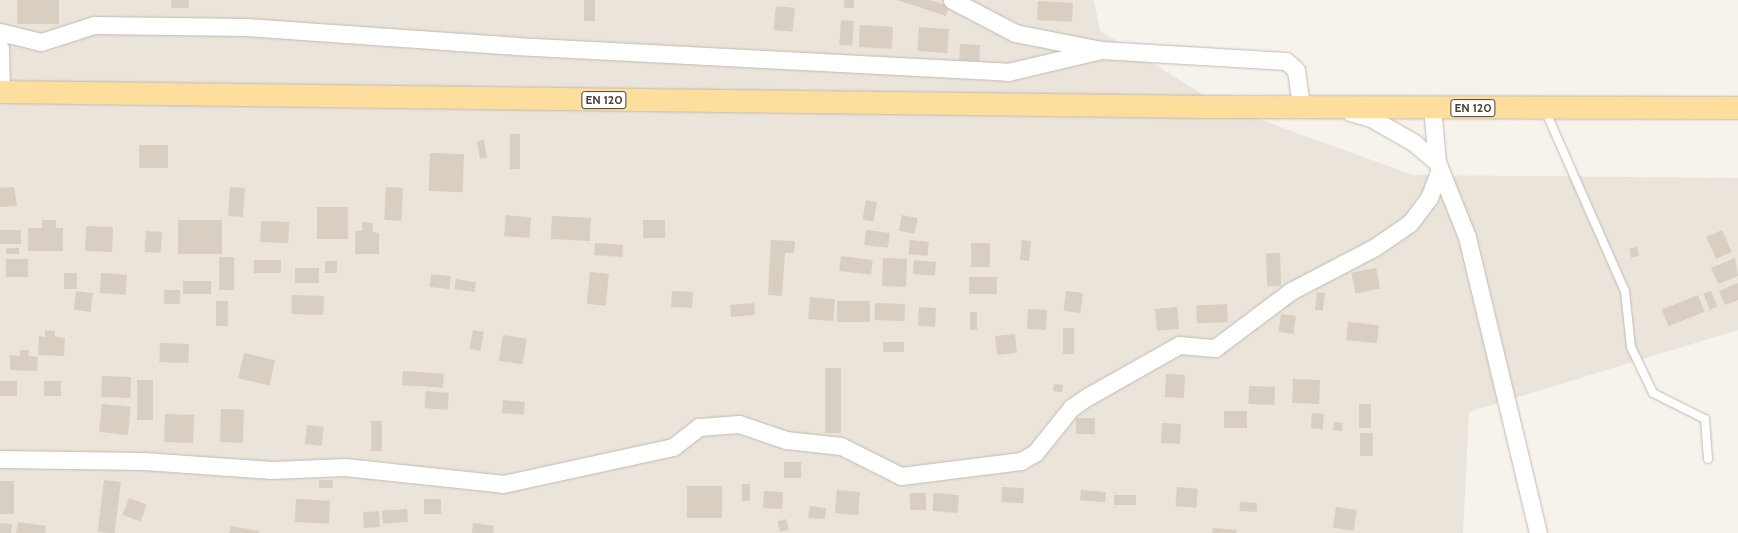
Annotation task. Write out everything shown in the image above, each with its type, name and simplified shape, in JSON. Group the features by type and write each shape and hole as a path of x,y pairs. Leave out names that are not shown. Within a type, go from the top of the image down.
{"main road":[{"name":"EN 120","path":"1,92 1301,107 1432,107 1545,110 1738,108"}],"street":[{"path":"952,0 1015,33 1100,50 1276,58 1286,60 1296,70 1301,107"},
{"path":"0,32 41,42 94,24 246,27 522,47 1008,72 1100,50"},
{"path":"0,48 1,92"},
{"path":"1328,107 1371,118 1413,142 1438,166"},
{"path":"1432,107 1438,166 1467,237 1538,533"},
{"path":"0,460 144,461 272,470 345,467 504,484 674,447 699,427 739,424 786,440 841,446 902,476 1021,461 1035,453 1072,408 1087,397 1179,345 1215,348 1291,291 1375,247 1410,223 1428,198 1438,166"}],"lane":[{"path":"1545,110 1625,291 1631,347 1653,393 1705,419 1708,459"}],"shaded area":[{"path":"0,0 1094,0 1100,31 1220,105 1413,175 1738,178 1738,330 1469,412 1463,533 0,533"}],"building":[{"path":"17,0 59,0 59,24 17,24"},
{"path":"171,0 189,0 189,8 171,8"},
{"path":"584,0 595,0 595,21 584,21"},
{"path":"844,0 854,0 854,8 844,8"},
{"path":"897,0 930,0 949,6 946,16"},
{"path":"1038,1 1073,3 1072,22 1037,20"},
{"path":"776,6 795,8 792,32 773,30"},
{"path":"841,20 854,21 852,46 839,45"},
{"path":"860,25 893,27 892,49 859,47"},
{"path":"919,27 949,29 947,53 917,51"},
{"path":"960,44 980,45 979,61 959,60"},
{"path":"510,134 520,134 520,169 510,169"},
{"path":"484,140 487,158 480,159 477,141"},
{"path":"139,145 168,145 168,168 139,168"},
{"path":"430,153 464,154 463,192 429,191"},
{"path":"14,187 17,206 0,207 0,188"},
{"path":"230,187 245,188 243,217 228,216"},
{"path":"386,187 403,188 401,221 384,220"},
{"path":"866,200 877,202 873,222 863,220"},
{"path":"317,207 348,207 348,239 317,239"},
{"path":"506,215 531,217 529,238 504,236"},
{"path":"902,215 918,218 915,234 899,231"},
{"path":"552,216 591,218 590,241 551,239"},
{"path":"42,220 56,220 56,228 63,228 63,251 28,251 28,228 42,228"},
{"path":"178,220 222,220 222,254 178,254"},
{"path":"643,220 665,220 665,238 643,238"},
{"path":"261,221 289,222 288,243 260,242"},
{"path":"362,222 373,223 373,232 379,233 379,254 355,254 355,231 362,231"},
{"path":"86,226 113,227 112,252 85,251"},
{"path":"0,230 21,230 21,244 0,244"},
{"path":"866,230 890,233 888,248 864,245"},
{"path":"1722,230 1732,252 1716,259 1706,237"},
{"path":"146,231 162,232 160,253 145,252"},
{"path":"771,240 795,241 794,253 785,253 782,296 768,295"},
{"path":"910,240 929,242 927,256 909,254"},
{"path":"1022,240 1031,241 1029,261 1020,260"},
{"path":"595,243 623,245 622,257 594,255"},
{"path":"971,243 990,243 990,267 971,267"},
{"path":"1637,247 1639,256 1631,258 1629,249"},
{"path":"6,248 19,248 19,254 6,254"},
{"path":"1266,253 1280,253 1281,286 1267,286"},
{"path":"841,256 873,260 871,275 839,271"},
{"path":"219,257 234,257 234,290 219,290"},
{"path":"883,258 907,259 906,287 882,286"},
{"path":"1735,258 1738,276 1718,284 1711,268"},
{"path":"6,259 28,259 28,277 6,277"},
{"path":"254,260 281,260 281,273 254,273"},
{"path":"914,260 936,262 935,276 913,274"},
{"path":"325,261 337,261 337,273 325,273"},
{"path":"295,268 319,268 319,283 295,283"},
{"path":"1376,268 1380,289 1355,293 1351,273"},
{"path":"590,272 609,274 606,306 587,304"},
{"path":"64,273 77,273 77,289 64,289"},
{"path":"101,273 127,275 126,295 100,293"},
{"path":"431,274 451,276 450,289 430,287"},
{"path":"969,277 997,277 997,294 969,294"},
{"path":"456,279 476,282 474,292 454,289"},
{"path":"183,281 211,281 211,294 183,294"},
{"path":"1738,283 1738,300 1725,305 1719,291"},
{"path":"164,290 180,290 180,304 164,304"},
{"path":"76,291 93,293 91,312 74,310"},
{"path":"672,291 693,292 692,308 671,307"},
{"path":"1066,291 1083,293 1080,313 1064,311"},
{"path":"1711,291 1717,307 1710,310 1704,294"},
{"path":"1317,292 1325,293 1323,311 1315,310"},
{"path":"292,295 324,296 323,315 291,314"},
{"path":"1698,295 1705,312 1669,326 1662,310"},
{"path":"810,297 835,299 833,321 808,319"},
{"path":"216,301 228,301 228,326 216,326"},
{"path":"837,301 870,301 870,322 837,322"},
{"path":"754,303 755,315 731,317 730,305"},
{"path":"875,303 905,304 904,321 874,320"},
{"path":"1227,304 1228,322 1197,324 1196,306"},
{"path":"919,307 936,308 935,327 918,326"},
{"path":"1177,307 1179,329 1157,331 1155,309"},
{"path":"1028,309 1047,310 1046,330 1027,329"},
{"path":"970,312 977,312 977,330 970,330"},
{"path":"1281,314 1296,316 1293,334 1278,332"},
{"path":"1348,322 1379,325 1377,343 1346,340"},
{"path":"1063,328 1074,328 1074,354 1063,354"},
{"path":"45,330 55,331 55,337 65,338 64,356 38,355 39,336 45,337"},
{"path":"473,330 484,332 481,351 470,349"},
{"path":"1015,334 1017,353 997,355 995,336"},
{"path":"503,335 527,339 523,364 499,361"},
{"path":"883,342 904,342 904,352 883,352"},
{"path":"160,343 189,344 188,363 159,362"},
{"path":"20,350 29,350 28,356 38,357 37,371 10,370 10,355 20,356"},
{"path":"244,353 275,360 269,386 238,378"},
{"path":"825,368 841,368 841,433 825,433"},
{"path":"403,371 444,374 443,388 402,385"},
{"path":"1166,374 1185,375 1184,398 1165,397"},
{"path":"102,376 131,377 130,398 101,397"},
{"path":"1293,379 1320,380 1319,404 1292,403"},
{"path":"137,380 153,380 153,420 137,420"},
{"path":"0,381 17,381 17,396 0,396"},
{"path":"44,381 61,381 61,396 44,396"},
{"path":"1054,384 1063,385 1062,392 1053,391"},
{"path":"1249,386 1275,387 1274,405 1248,404"},
{"path":"426,391 449,393 447,410 425,408"},
{"path":"503,400 525,402 524,415 502,413"},
{"path":"102,404 131,407 128,435 99,432"},
{"path":"1359,404 1371,404 1371,428 1359,428"},
{"path":"221,409 244,410 243,443 220,442"},
{"path":"1224,411 1247,411 1247,428 1224,428"},
{"path":"1312,413 1324,414 1323,429 1311,428"},
{"path":"165,414 194,415 193,443 164,442"},
{"path":"1076,418 1095,418 1095,434 1076,434"},
{"path":"371,421 382,421 382,451 371,451"},
{"path":"1334,422 1343,423 1342,431 1333,430"},
{"path":"1162,423 1181,424 1180,444 1161,443"},
{"path":"307,425 324,427 322,446 305,444"},
{"path":"1360,433 1373,433 1373,456 1360,456"},
{"path":"784,462 801,462 801,478 784,478"},
{"path":"104,480 121,482 115,533 98,532"},
{"path":"319,480 333,480 333,488 319,488"},
{"path":"0,481 14,481 14,514 0,514"},
{"path":"742,484 750,484 750,501 742,501"},
{"path":"687,486 722,486 722,518 687,518"},
{"path":"1002,487 1024,488 1023,503 1001,502"},
{"path":"1177,487 1198,489 1196,508 1175,506"},
{"path":"837,490 860,492 858,515 835,513"},
{"path":"1081,490 1106,492 1105,502 1080,500"},
{"path":"764,491 783,492 782,509 763,508"},
{"path":"910,493 926,493 926,510 910,510"},
{"path":"934,493 959,495 957,513 932,511"},
{"path":"1114,495 1136,495 1136,505 1114,505"},
{"path":"129,498 147,505 140,522 123,515"},
{"path":"296,499 330,501 329,524 295,522"},
{"path":"424,499 441,499 441,514 424,514"},
{"path":"1240,502 1257,503 1257,512 1240,511"},
{"path":"810,506 826,508 825,519 808,518"},
{"path":"1336,507 1357,510 1354,531 1333,528"},
{"path":"407,509 408,522 383,524 382,511"},
{"path":"379,511 380,527 364,528 363,512"},
{"path":"786,519 789,530 780,532 777,521"},
{"path":"18,522 46,526 45,533 16,533"},
{"path":"0,523 12,524 11,533 0,533"},
{"path":"473,523 494,526 493,533 472,533"},
{"path":"231,526 259,531 258,533 229,533"},
{"path":"1213,528 1237,530 1236,533 1212,533"}]}
